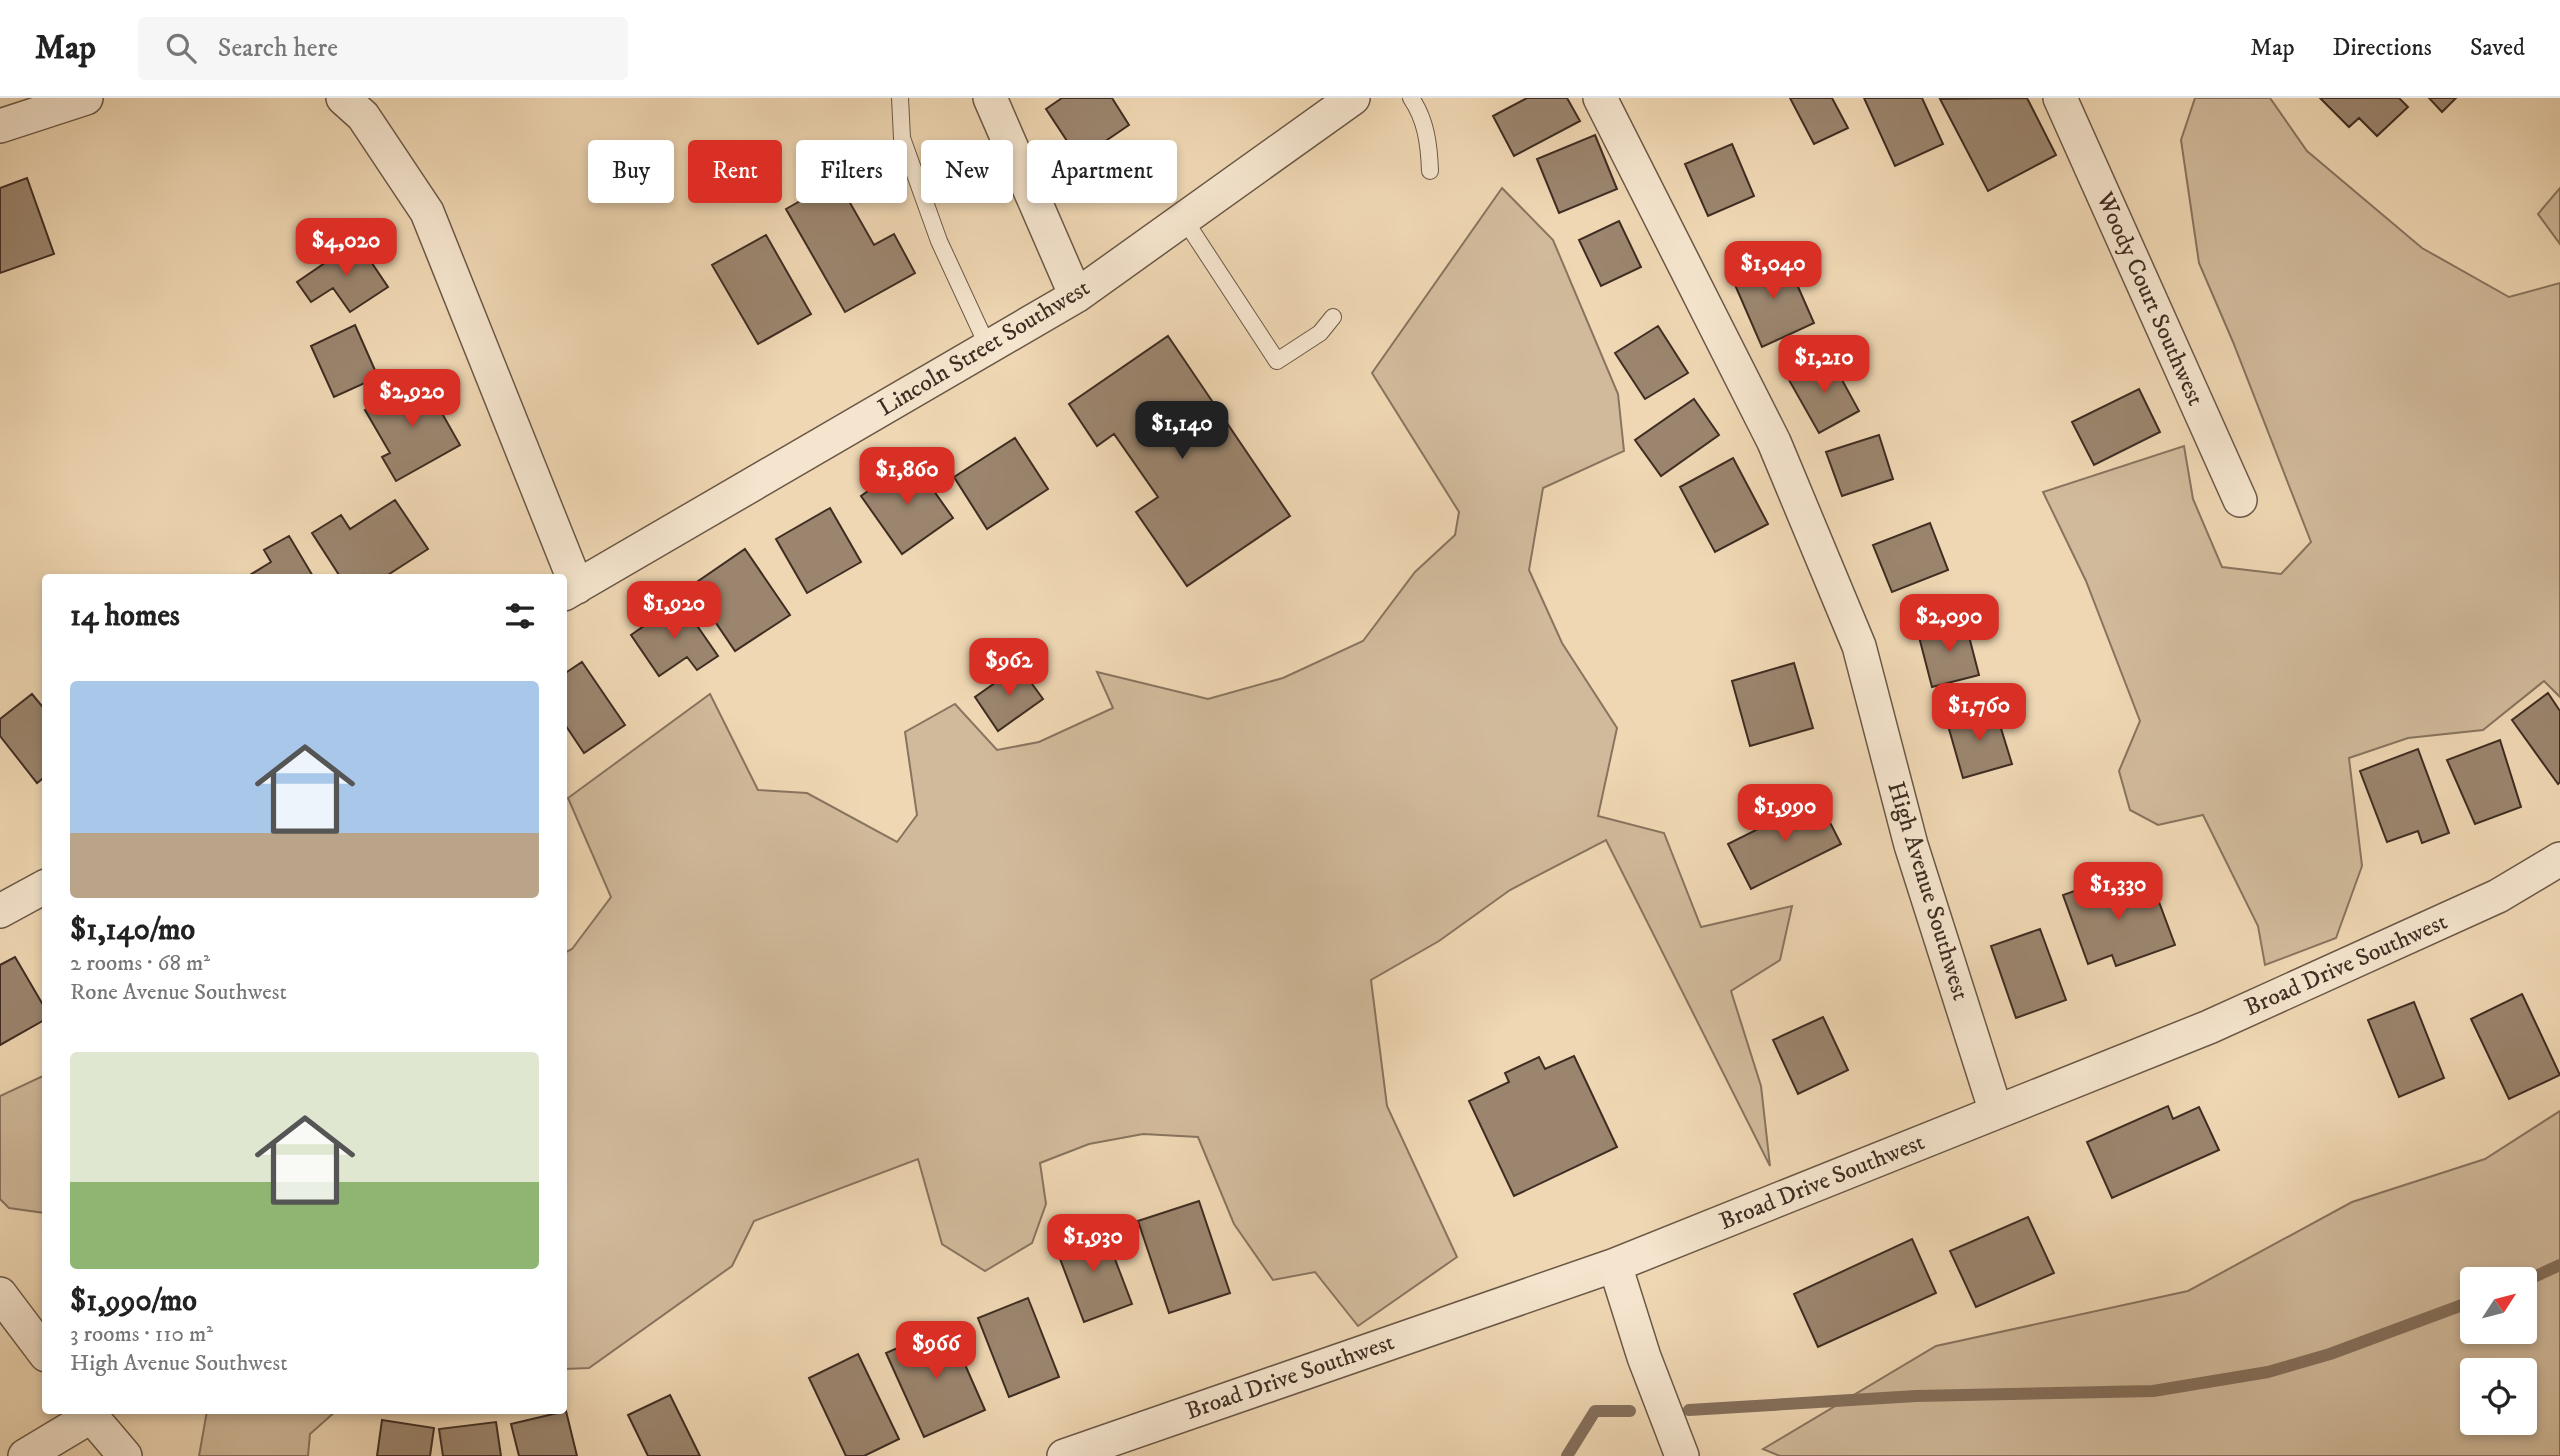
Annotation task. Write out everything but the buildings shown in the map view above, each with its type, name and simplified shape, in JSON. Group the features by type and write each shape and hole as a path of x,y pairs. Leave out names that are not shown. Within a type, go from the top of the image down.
{"street":[{"path":"0,126 86,98"},
{"path":"342,98 363,116 428,212 564,574"},
{"path":"990,98 1076,296"},
{"name":"Lincoln Street Southwest","path":"570,590 1076,296 1353,98"},
{"name":"High Avenue Southwest","path":"1600,98 1774,442 1859,646 1911,845 1996,1112"},
{"name":"Woody Court Southwest","path":"2060,98 2239,500"},
{"name":"Broad Drive Southwest","path":"1064,1456 1615,1265 2209,1027 2498,896 2560,859"},
{"path":"0,911 42,888"},
{"path":"1615,1265 1644,1357 1682,1456"},
{"path":"0,1294 42,1350"},
{"path":"25,1456 88,1414 125,1456"}],"lane":[{"path":"900,98 902,138 939,241 988,347"},
{"path":"1411,98 1422,114 1430,171"},
{"path":"1184,219 1278,361 1320,333 1333,317"}],"shaded area":[{"path":"2195,98 2270,98 2307,151 2422,248 2509,297 2560,283 2560,697 2544,681 2483,730 2408,738 2349,758 2362,866 2336,938 2265,965 2258,926 2203,815 2158,825 2130,810 2119,771 2140,721 2086,581 2043,492 2184,446 2193,499 2222,567 2281,574 2311,542 2233,342 2199,263 2181,140"},
{"path":"1502,188 1553,240 1618,394 1624,451 1543,488 1529,570 1562,643 1617,728 1598,816 1664,833 1701,927 1792,906 1780,960 1731,991 1761,1086 1770,1166 1606,840 1510,890 1439,941 1371,980 1387,1106 1457,1257 1358,1326 1315,1272 1273,1280 1234,1224 1198,1137 1143,1134 1089,1144 1040,1163 1046,1204 1032,1243 985,1271 942,1244 918,1159 754,1221 732,1266 589,1368 567,1369 567,952 572,949 611,897 568,798 710,694 758,790 807,793 897,842 917,815 905,732 955,704 997,750 1039,742 1113,708 1097,672 1208,699 1283,678 1363,641 1415,572 1455,535 1459,512 1372,373"},
{"path":"2560,188 2560,244 2538,214"},
{"path":"42,1076 42,1213 9,1208 0,1199 0,1096"},
{"path":"2560,1111 2560,1456 1780,1456 1763,1449 1936,1346 2188,1291 2352,1202 2485,1159"},
{"path":"206,1414 333,1414 310,1434 308,1456 199,1456"}],"waterway":[{"path":"2538,1275 2560,1265"},
{"path":"1689,1410 1916,1396 2153,1391 2268,1372 2330,1354 2460,1306"},
{"path":"1567,1456 1595,1411 1630,1411"}]}
